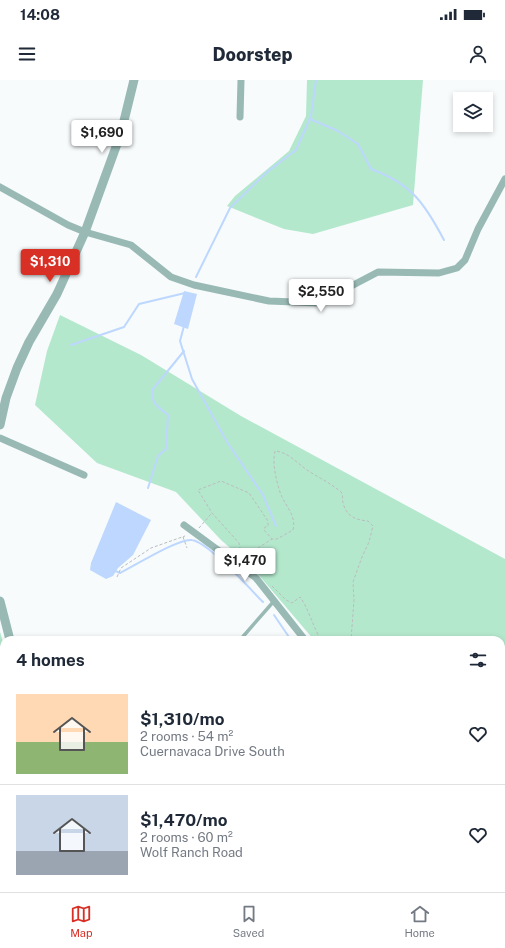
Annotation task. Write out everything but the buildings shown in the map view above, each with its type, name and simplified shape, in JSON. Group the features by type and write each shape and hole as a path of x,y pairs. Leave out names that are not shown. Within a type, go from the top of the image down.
{"street":[{"path":"0,425 6,398 17,368 29,342 56,294 85,232 121,133 134,80"},
{"path":"240,117 241,80"},
{"path":"0,187 68,225 85,232 131,245 171,277 194,285 269,301 319,304 378,272 439,273 457,268 465,260 478,228 505,179"},
{"path":"0,438 84,475"},
{"path":"184,525 256,578 302,636"},
{"path":"0,601 9,636"}],"lane":[{"path":"243,636 274,601"}],"path":[{"path":"234,562 272,539 277,539 292,530 294,524 292,514 280,492 273,463 275,451 279,451 294,459 297,463 310,472 332,484 342,493 343,504 350,516 358,520 368,521 373,526 371,537 353,582 354,600 351,636"},
{"path":"261,573 253,562 241,554 239,543 212,513 198,490 221,480 229,483 234,488 249,493 268,520 268,526 265,527 264,530 272,539"},
{"path":"117,577 120,568 151,548 183,536 196,533 212,513"},
{"path":"183,536 187,548"},
{"path":"268,583 286,600 292,603 300,597 304,602 313,628 318,636"}],"green space":[{"path":"307,80 423,80 413,205 313,234 284,229 227,206 235,196 289,151 306,116"},
{"path":"60,315 141,355 241,416 505,559 505,636 311,636 251,566 221,540 176,492 97,463 35,405 47,351"}],"water":[{"path":"184,291 197,294 188,329 174,324"},
{"path":"116,502 151,520 133,555 118,568 113,576 106,579 90,570 91,563"}],"waterway":[{"path":"196,277 230,208 267,172 296,150 311,116 316,80"},
{"path":"310,119 338,131 358,144 371,169 397,181 407,188 423,205 444,240"},
{"path":"71,345 124,327 139,304 185,293"},
{"path":"184,326 180,341 192,379 227,442 263,495 276,526"},
{"path":"148,488 158,456 166,449 168,415 158,407 154,401 152,394 153,389 184,351"},
{"path":"113,570 120,573 177,543 192,540 199,543 218,557 263,602"},
{"path":"274,615 288,636"}]}
